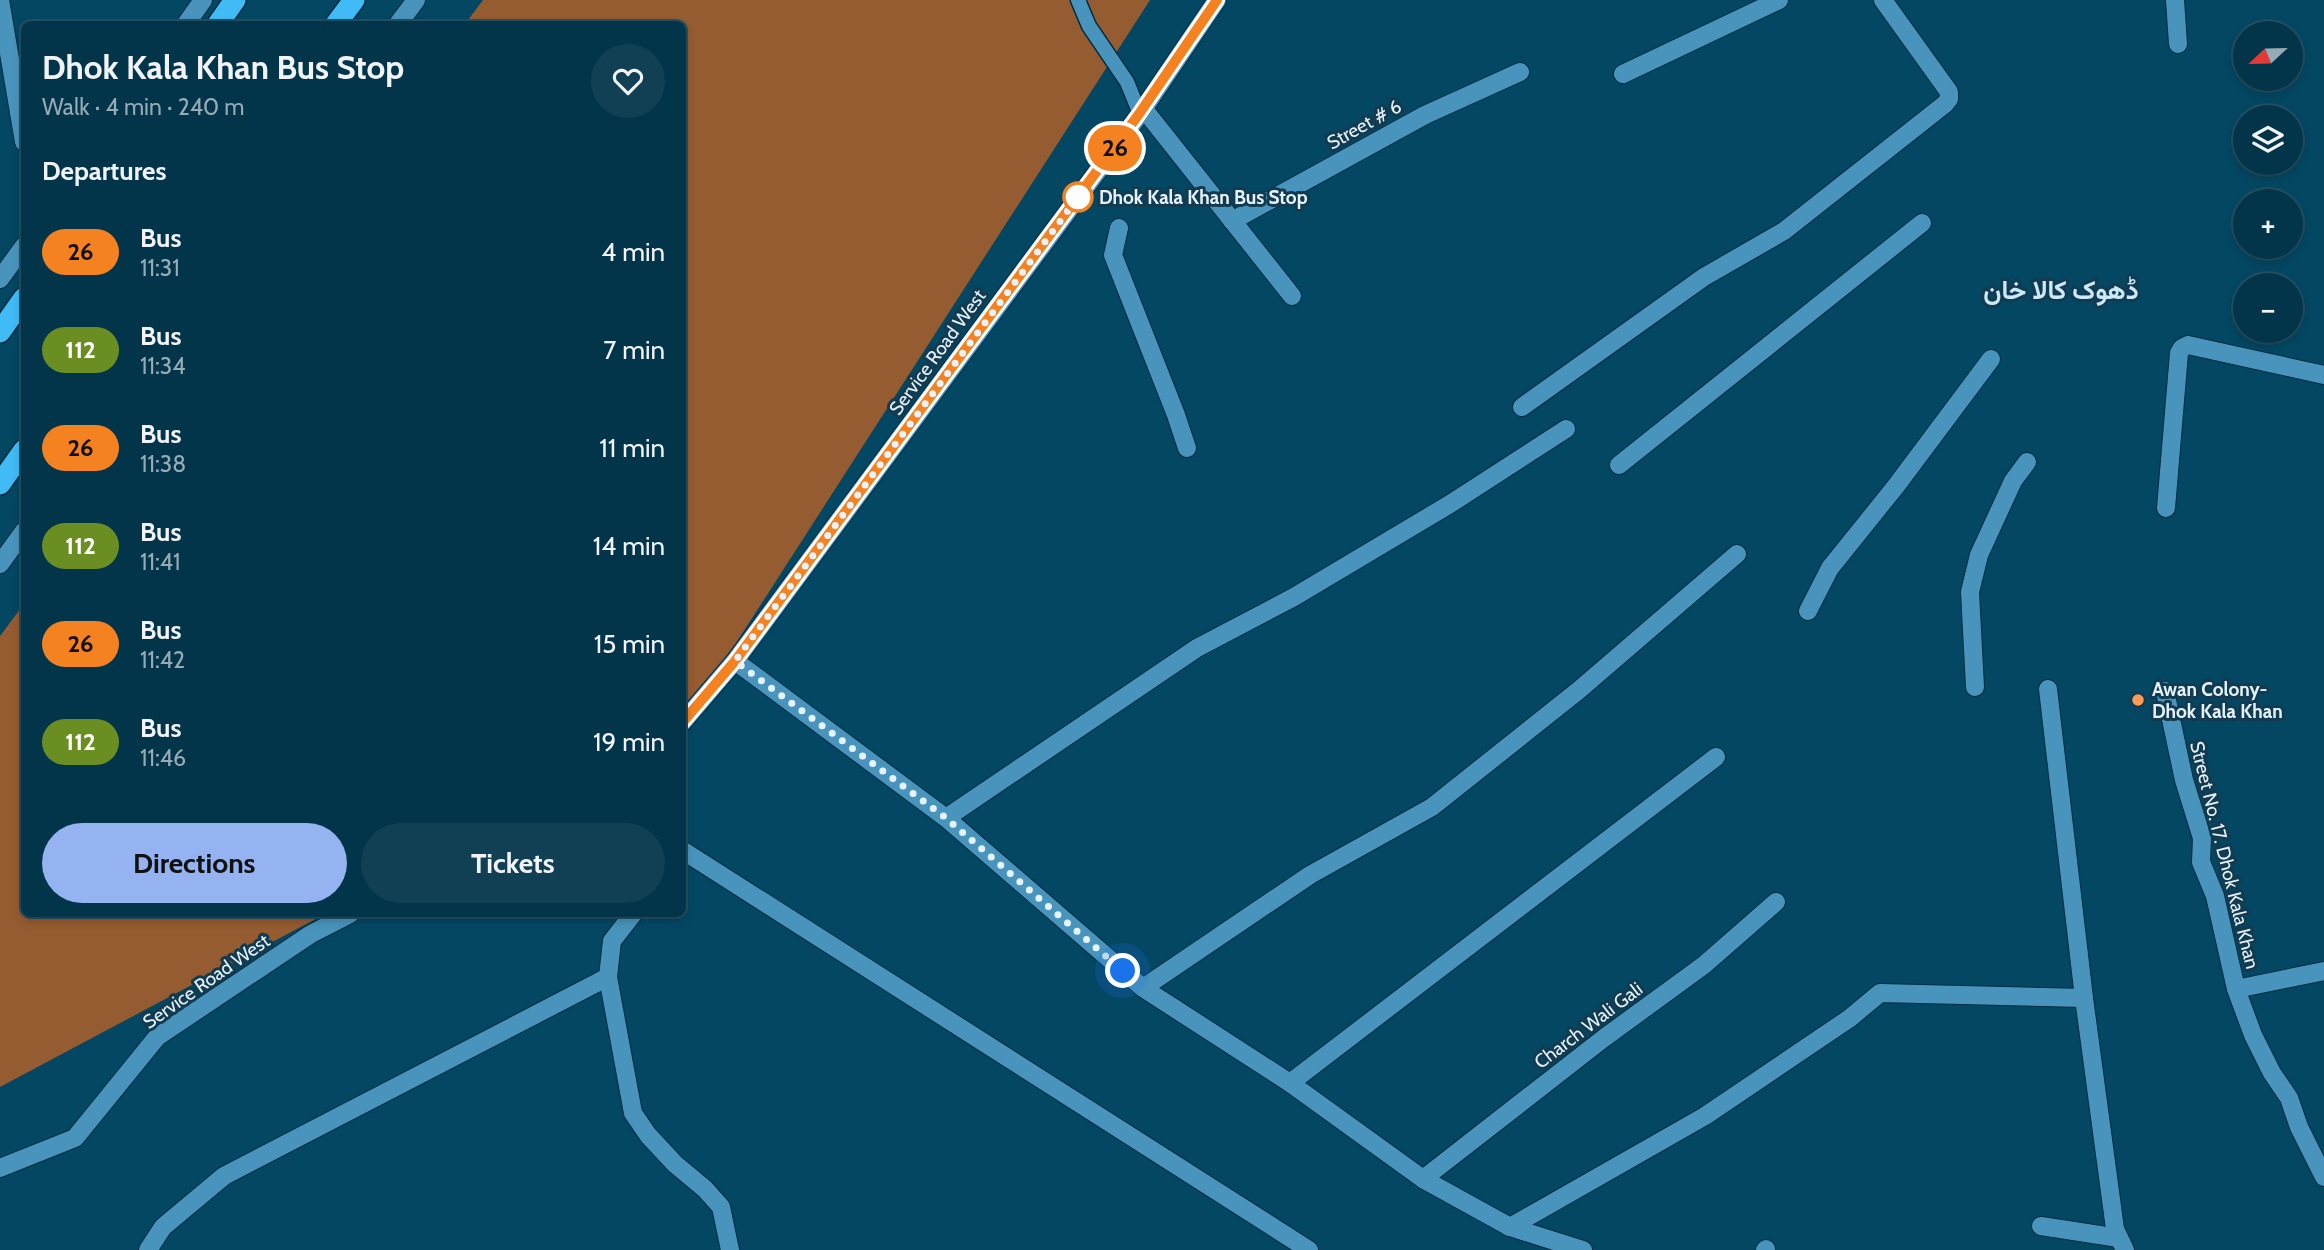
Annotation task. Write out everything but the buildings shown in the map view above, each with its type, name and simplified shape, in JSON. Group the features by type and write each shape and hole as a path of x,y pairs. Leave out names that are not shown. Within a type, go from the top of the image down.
{"highway":[{"path":"220,21 236,0"},
{"path":"338,21 354,0"},
{"path":"0,332 21,302"},
{"path":"0,484 21,454"}],"street":[{"path":"0,0 21,124"},
{"path":"188,21 203,0"},
{"path":"400,21 416,0"},
{"name":"Service Road West","path":"686,718 735,661 1141,111 1217,0"},
{"path":"1623,74 1779,0"},
{"path":"1522,407 1704,277 1784,231 1945,104 1949,99 1949,92 1882,0"},
{"path":"2175,0 2178,44"},
{"name":"Street # 6","path":"1233,221 1425,115 1520,72"},
{"path":"1141,111 1293,296"},
{"path":"1619,465 1922,223"},
{"path":"1119,228 1113,255 1187,448"},
{"path":"0,279 21,250"},
{"path":"2166,508 2179,353 2182,348 2188,345 2324,374"},
{"path":"1808,611 1830,568 1896,486 1991,359"},
{"path":"946,818 1197,648 1294,597 1438,512 1566,429"},
{"path":"1975,687 1970,592 1979,555 2013,481 2027,462"},
{"path":"0,564 21,535"},
{"path":"1143,988 1310,875 1432,807 1579,690 1737,554"},
{"path":"735,661 946,818 1143,988 1290,1083 1423,1179 1510,1227 1583,1250"},
{"path":"2049,689 2084,998 2115,1229 2122,1244"},
{"name":"Street No. 17. Dhok Kala Khan","path":"2165,691 2184,780 2202,838 2201,862 2216,896 2236,989 2253,1035 2272,1073 2289,1098 2299,1127 2324,1177"},
{"path":"1290,1083 1716,757"},
{"path":"686,853 1309,1250"},
{"name":"Charch Wali Gali","path":"1423,1179 1604,1038 1704,965 1776,902"},
{"name":"Service Road West","path":"0,1168 75,1138 157,1037 311,934 344,917"},
{"path":"631,917 612,941 608,977 633,1113 648,1135 675,1164 705,1189 721,1208 730,1250"},
{"path":"2236,989 2324,971"},
{"path":"148,1250 163,1227 225,1175 608,977"},
{"path":"1510,1227 1705,1116 1850,1018 1880,993 2084,998"},
{"path":"2041,1226 2122,1244"}],"lane":[{"path":"1078,0 1089,26 1127,82 1141,111"}],"shaded area":[{"path":"483,0 1150,0 691,713 686,716 686,21 467,21"},
{"path":"21,608 21,917 319,917 0,1087 0,636"}],"bus line":[{"name":"26","path":"686,718 735,661 1112,152 1217,0"}],"place":[{"name":"Dhok Kala Khan Bus Stop","path":"1078,197"},
{"name":"Awan Colony- Dhok Kala Khan","path":"2138,700"}],"district":[{"name":"ڈھوک کالا خان","path":"2061,290"}],"route":[{"path":"1078,197 1084,189 735,661 946,818 1123,971"}]}
